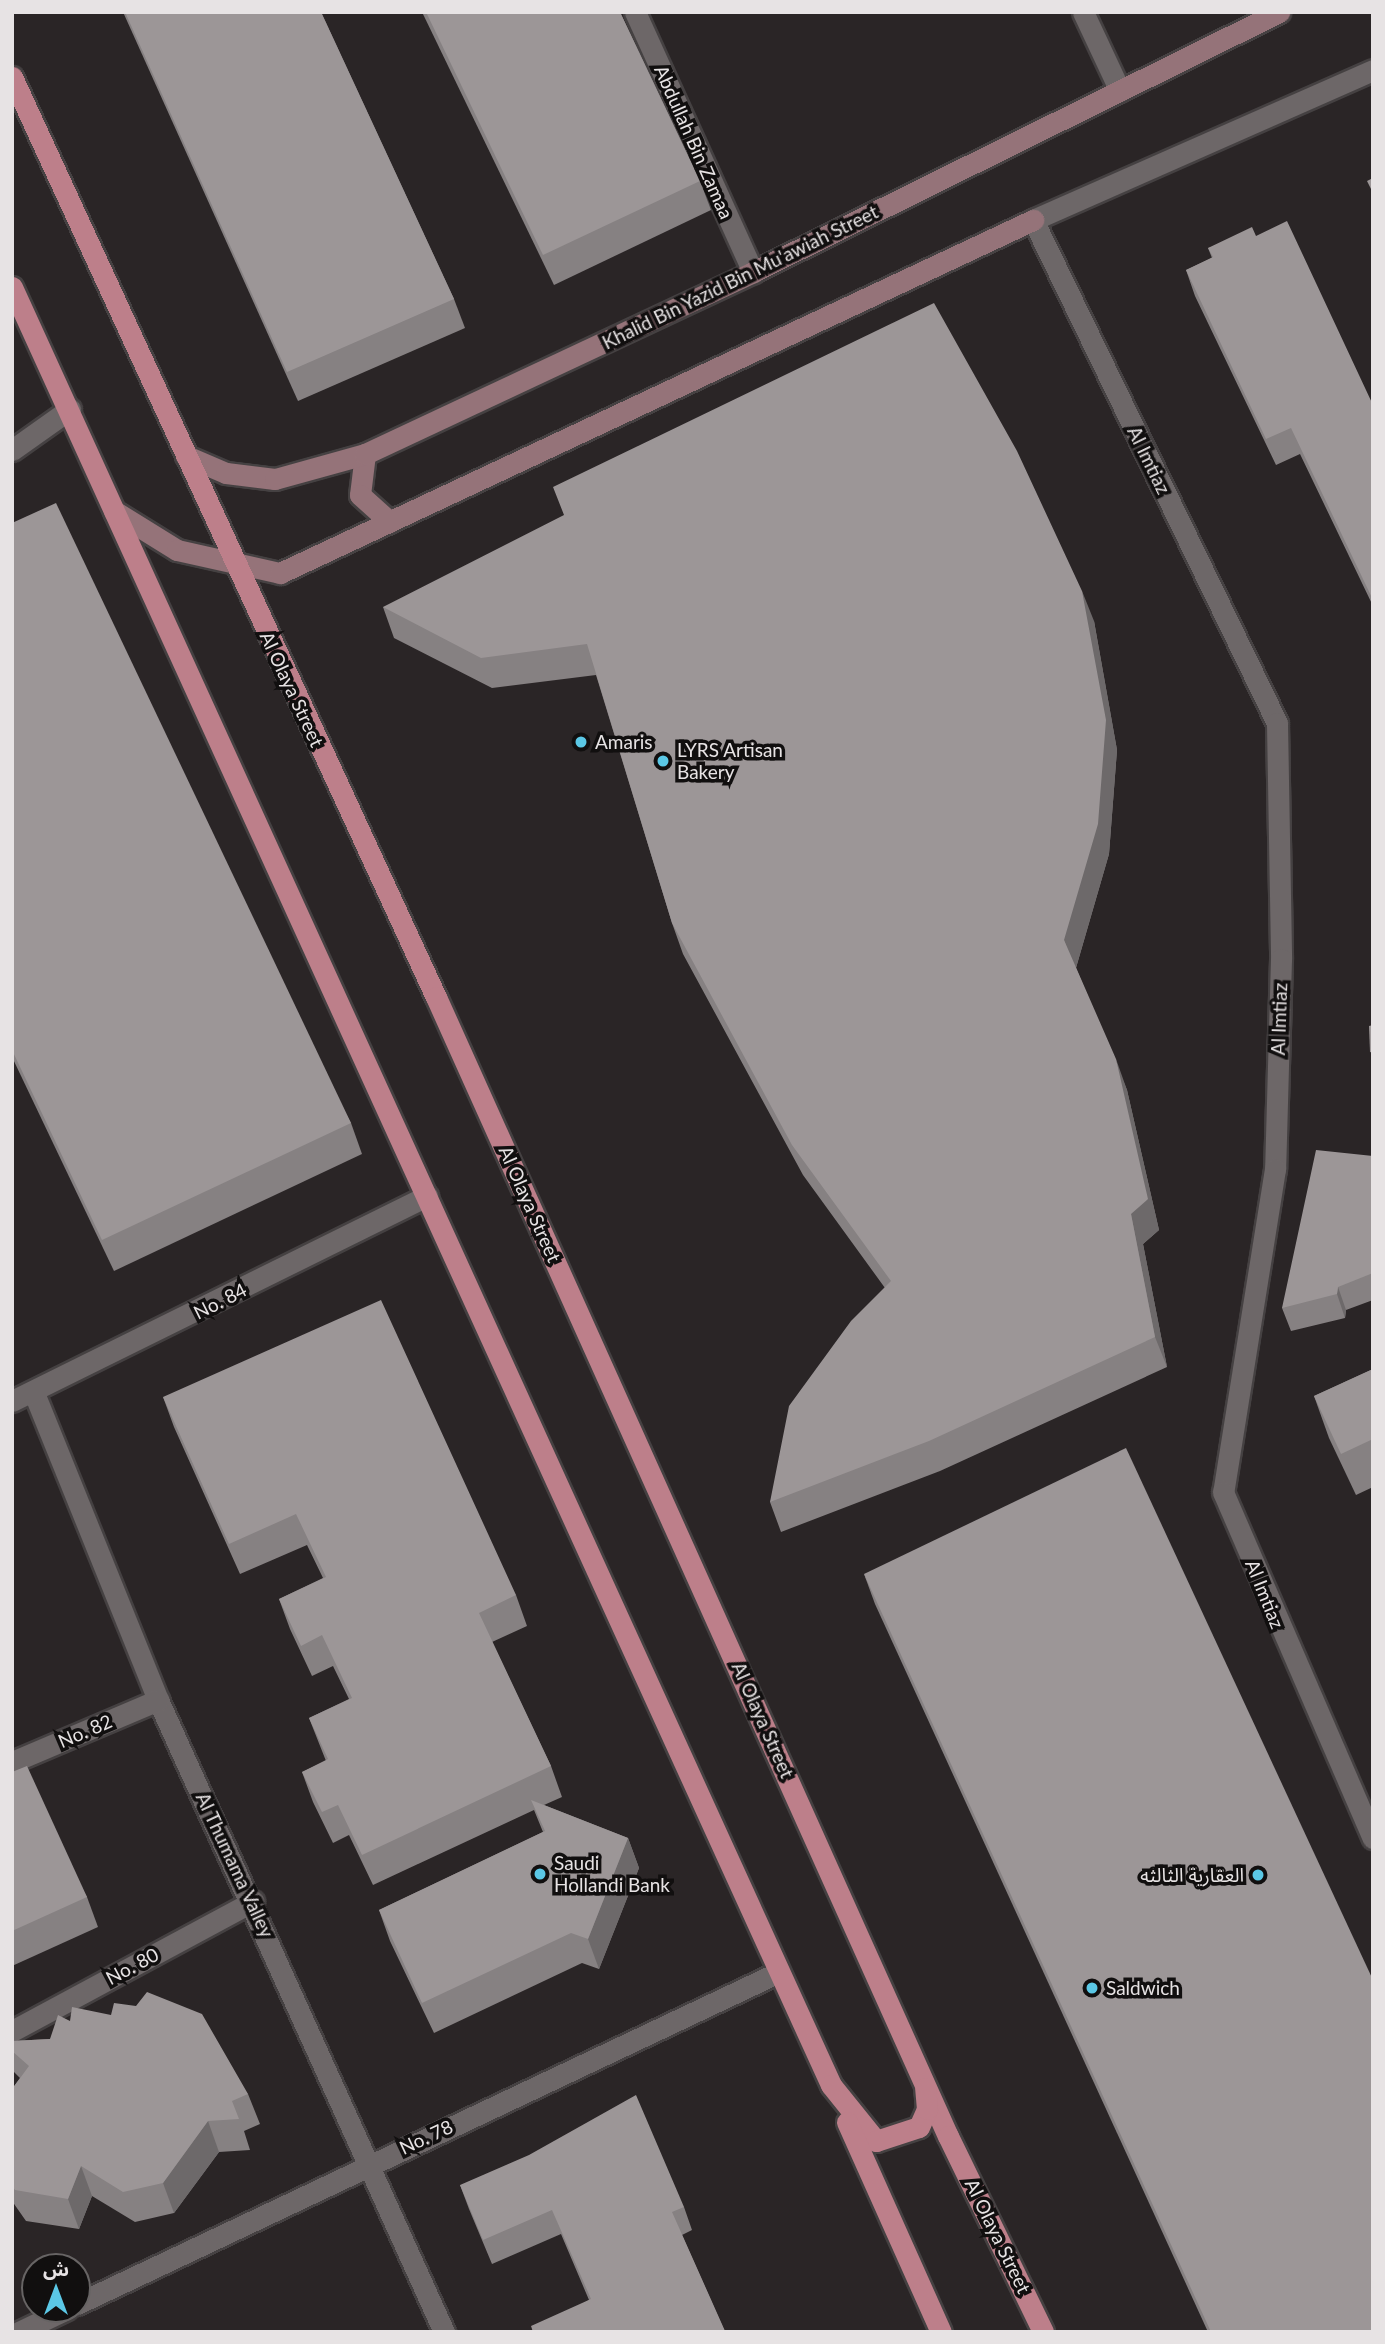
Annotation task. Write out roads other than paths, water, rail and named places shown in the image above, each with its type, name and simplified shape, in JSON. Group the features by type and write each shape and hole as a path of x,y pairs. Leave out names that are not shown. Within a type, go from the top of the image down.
{"main road":[{"name":"Khalid Bin Yazid Bin Mu'awiah Street","path":"186,456 226,473 275,479 365,454 753,272 1279,12"},
{"name":"Al Olaya Street","path":"12,77 923,2080 1044,2332"},
{"path":"114,510 177,550 236,566 280,573 1033,220"},
{"path":"12,287 70,409 942,2332"},
{"path":"365,454 360,495 390,522"},
{"path":"831,2085 876,2141 919,2127 927,2109 923,2080"}],"street":[{"name":"Abdullah Bin Zamaa","path":"635,12 753,272"},
{"path":"1083,12 1120,91"},
{"path":"1033,220 1373,70"},
{"name":"Al Imtiaz","path":"1033,220 1277,723 1281,959 1275,1169 1223,1492 1373,1838"},
{"path":"12,450 70,409"},
{"name":"No. 84","path":"12,1401 34,1394 426,1196"},
{"name":"Al Thumama Valley","path":"34,1394 158,1700 253,1901 444,2332"},
{"name":"No. 82","path":"12,1762 158,1700"},
{"name":"No. 80","path":"12,2031 253,1901"},
{"name":"No. 78","path":"91,2297 368,2164 777,1973"},
{"path":"19,2332 38,2323"}],"place":[{"name":"Amaris","path":"581,742"},
{"name":"LYRS Artisan Bakery","path":"663,761"},
{"name":"Saudi Hollandi Bank","path":"540,1874"},
{"name":"العقارية الثالثه","path":"1258,1875"},
{"name":"Saldwich","path":"1092,1988"}]}
